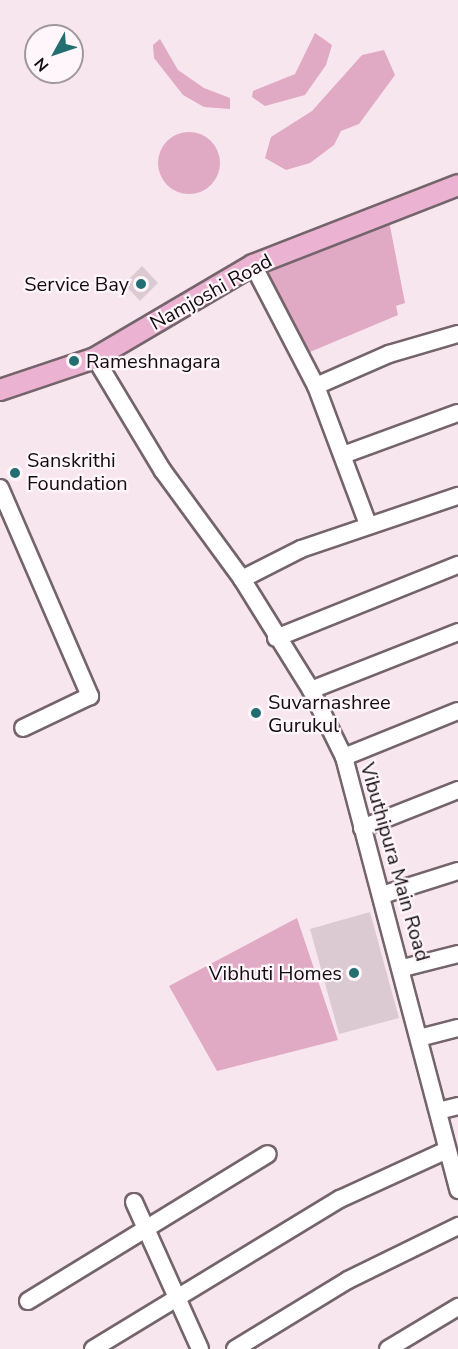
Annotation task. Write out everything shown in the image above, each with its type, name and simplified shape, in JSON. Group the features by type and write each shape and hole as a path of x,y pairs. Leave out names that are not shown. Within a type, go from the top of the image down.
{"main road":[{"name":"Namjoshi Road","path":"0,390 94,358 253,265 458,185"}],"street":[{"path":"253,265 316,386 368,524"},
{"path":"316,386 389,354 458,334"},
{"name":"Vibuthipura Main Road","path":"94,358 163,471 242,579 276,639 311,690 344,757 403,968 457,1187"},
{"path":"343,455 458,413"},
{"path":"0,488 90,696 22,728"},
{"path":"242,579 301,549 368,524 458,496"},
{"path":"276,639 458,565"},
{"path":"311,690 458,632"},
{"path":"344,757 458,711"},
{"path":"362,828 458,790"},
{"path":"382,895 458,871"},
{"path":"403,968 458,954"},
{"path":"419,1038 458,1028"},
{"path":"438,1111 458,1106"},
{"path":"93,1349 340,1199 447,1150"},
{"path":"28,1301 268,1154"},
{"path":"134,1202 200,1349"},
{"path":"235,1349 348,1280 458,1226"},
{"path":"388,1349 458,1307"}],"shaded area":[{"path":"315,33 332,45 326,65 305,95 265,106 252,97 253,91 295,74"},
{"path":"160,39 178,70 204,88 230,98 230,109 204,107 183,95 154,58 153,45"},
{"path":"384,50 395,75 359,124 341,131 334,145 310,163 286,170 265,158 271,137 312,111 362,55"},
{"path":"189,132 211,141 220,163 211,185 189,194 167,185 158,163 167,141"},
{"path":"389,221 405,303 396,306 398,315 310,352 263,269"},
{"path":"297,918 338,1040 217,1071 169,986"}],"building":[{"name":"Service Bay","path":"142,266 158,283 140,301 124,284"},
{"name":"Vibhuti Homes","path":"370,912 399,1018 339,1034 310,929"}],"place":[{"name":"Service Bay","path":"141,284"},
{"name":"Rameshnagara","path":"74,361"},
{"name":"Sanskrithi Foundation","path":"15,473"},
{"name":"Suvarnashree Gurukul","path":"256,713"},
{"name":"Vibhuti Homes","path":"354,973"}]}
